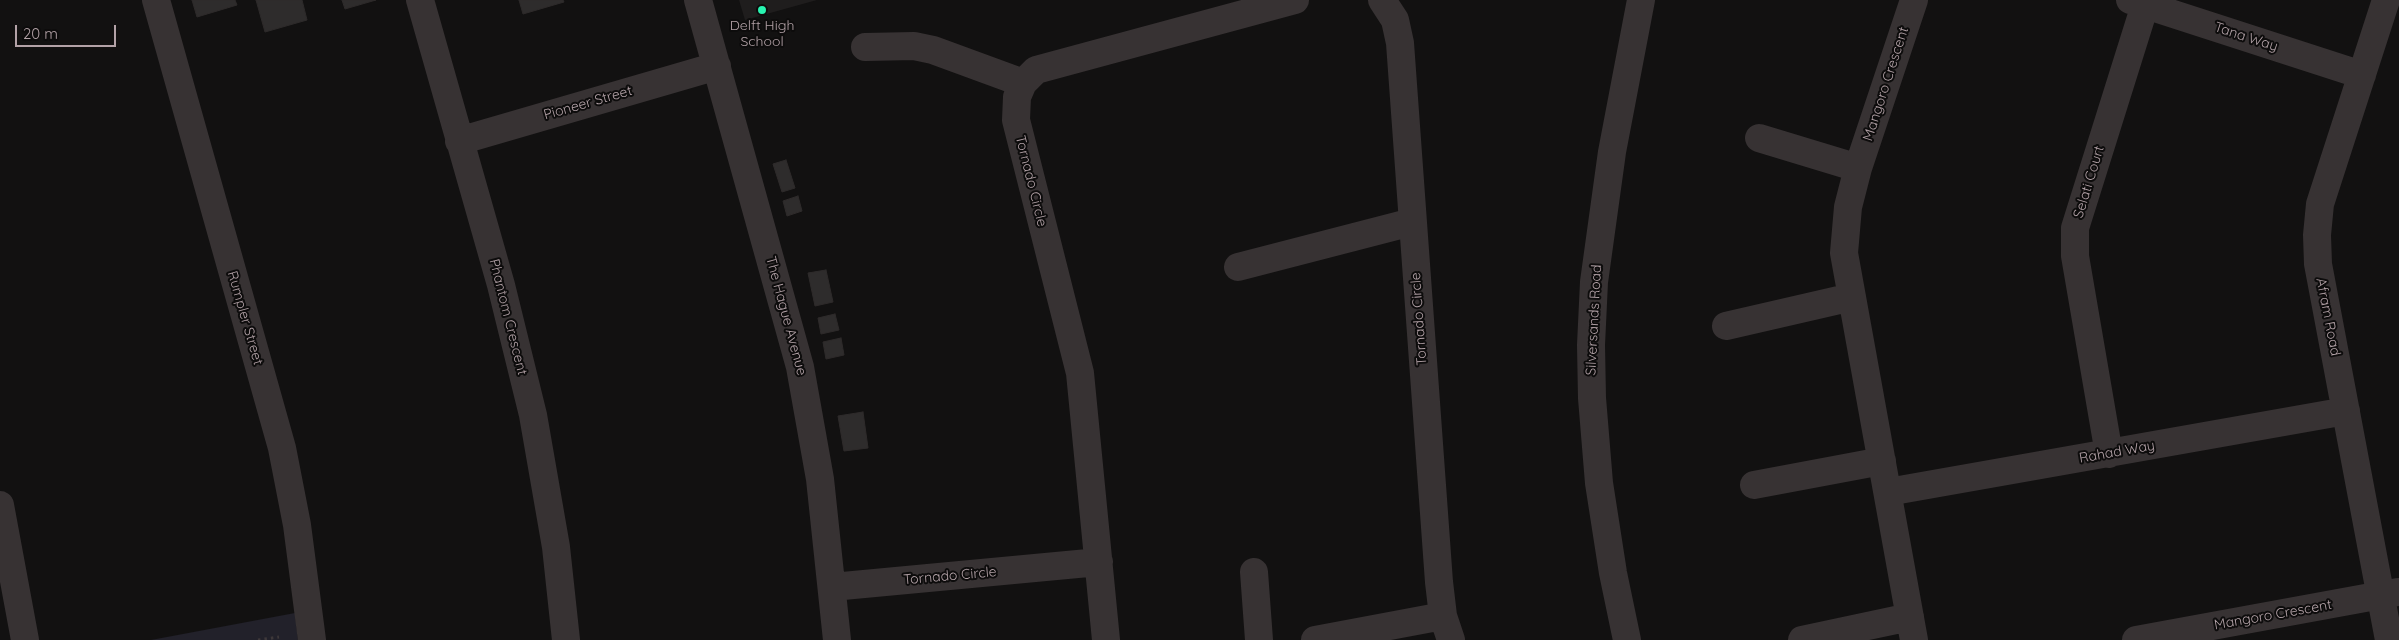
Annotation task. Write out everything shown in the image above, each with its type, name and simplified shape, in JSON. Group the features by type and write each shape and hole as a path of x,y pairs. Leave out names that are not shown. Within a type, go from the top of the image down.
{"street":[{"name":"Rumpler Street","path":"156,0 282,448 298,525 312,640"},
{"name":"Phantom Crescent","path":"420,0 459,141 502,285 532,415 556,547 566,640"},
{"name":"The Hague Avenue","path":"698,0 800,367 820,479 836,640"},
{"path":"865,47 914,46 924,48 1023,83 1036,70 1295,0"},
{"name":"Tornado Circle","path":"1382,0 1394,20 1400,43 1412,222 1447,628"},
{"name":"Silversands Road","path":"1627,640 1612,573 1599,483 1590,345 1594,282 1612,152 1641,0"},
{"name":"Mangoro Crescent","path":"1802,640 1912,629 1844,253 1848,207 1858,168 1914,0"},
{"name":"Afram Road","path":"2386,0 2320,204 2317,235 2318,264 2346,411 2390,594 2389,640"},
{"name":"Tana Way","path":"2138,2 2362,75"},
{"name":"Selati Court","path":"2109,454 2076,256 2075,228 2138,2"},
{"name":"Pioneer Street","path":"459,141 717,66"},
{"name":"Tornado Circle","path":"1023,83 1017,97 1016,120 1078,364 1106,640"},
{"path":"1759,138 1858,168"},
{"path":"1238,267 1412,222"},
{"path":"1726,326 1852,297"},
{"name":"Rahad Way","path":"1888,492 2346,411"},
{"path":"1754,485 1882,461"},
{"path":"0,505 25,640"},
{"name":"Tornado Circle","path":"832,587 1099,562"},
{"path":"1254,572 1259,640"},
{"name":"Mangoro Crescent","path":"2136,640 2390,594"},
{"path":"1315,640 1447,628"}],"shaded area":[{"name":"Delft High School","path":"739,0 817,0 745,20"},
{"path":"295,613 298,640 151,640"}],"building":[{"path":"192,0 235,0 237,5 197,17"},
{"path":"256,0 302,0 307,20 265,32"},
{"path":"342,0 376,0 345,9"},
{"path":"519,0 563,0 564,2 523,14"},
{"path":"786,160 795,188 782,192 773,164"},
{"path":"798,196 802,211 787,216 783,201"},
{"path":"826,270 833,302 815,306 808,273"},
{"path":"835,314 839,330 821,334 818,318"},
{"path":"841,338 844,355 826,359 823,342"},
{"path":"863,412 868,448 844,451 838,416"}],"place":[{"name":"Delft High School","path":"762,10"}]}
